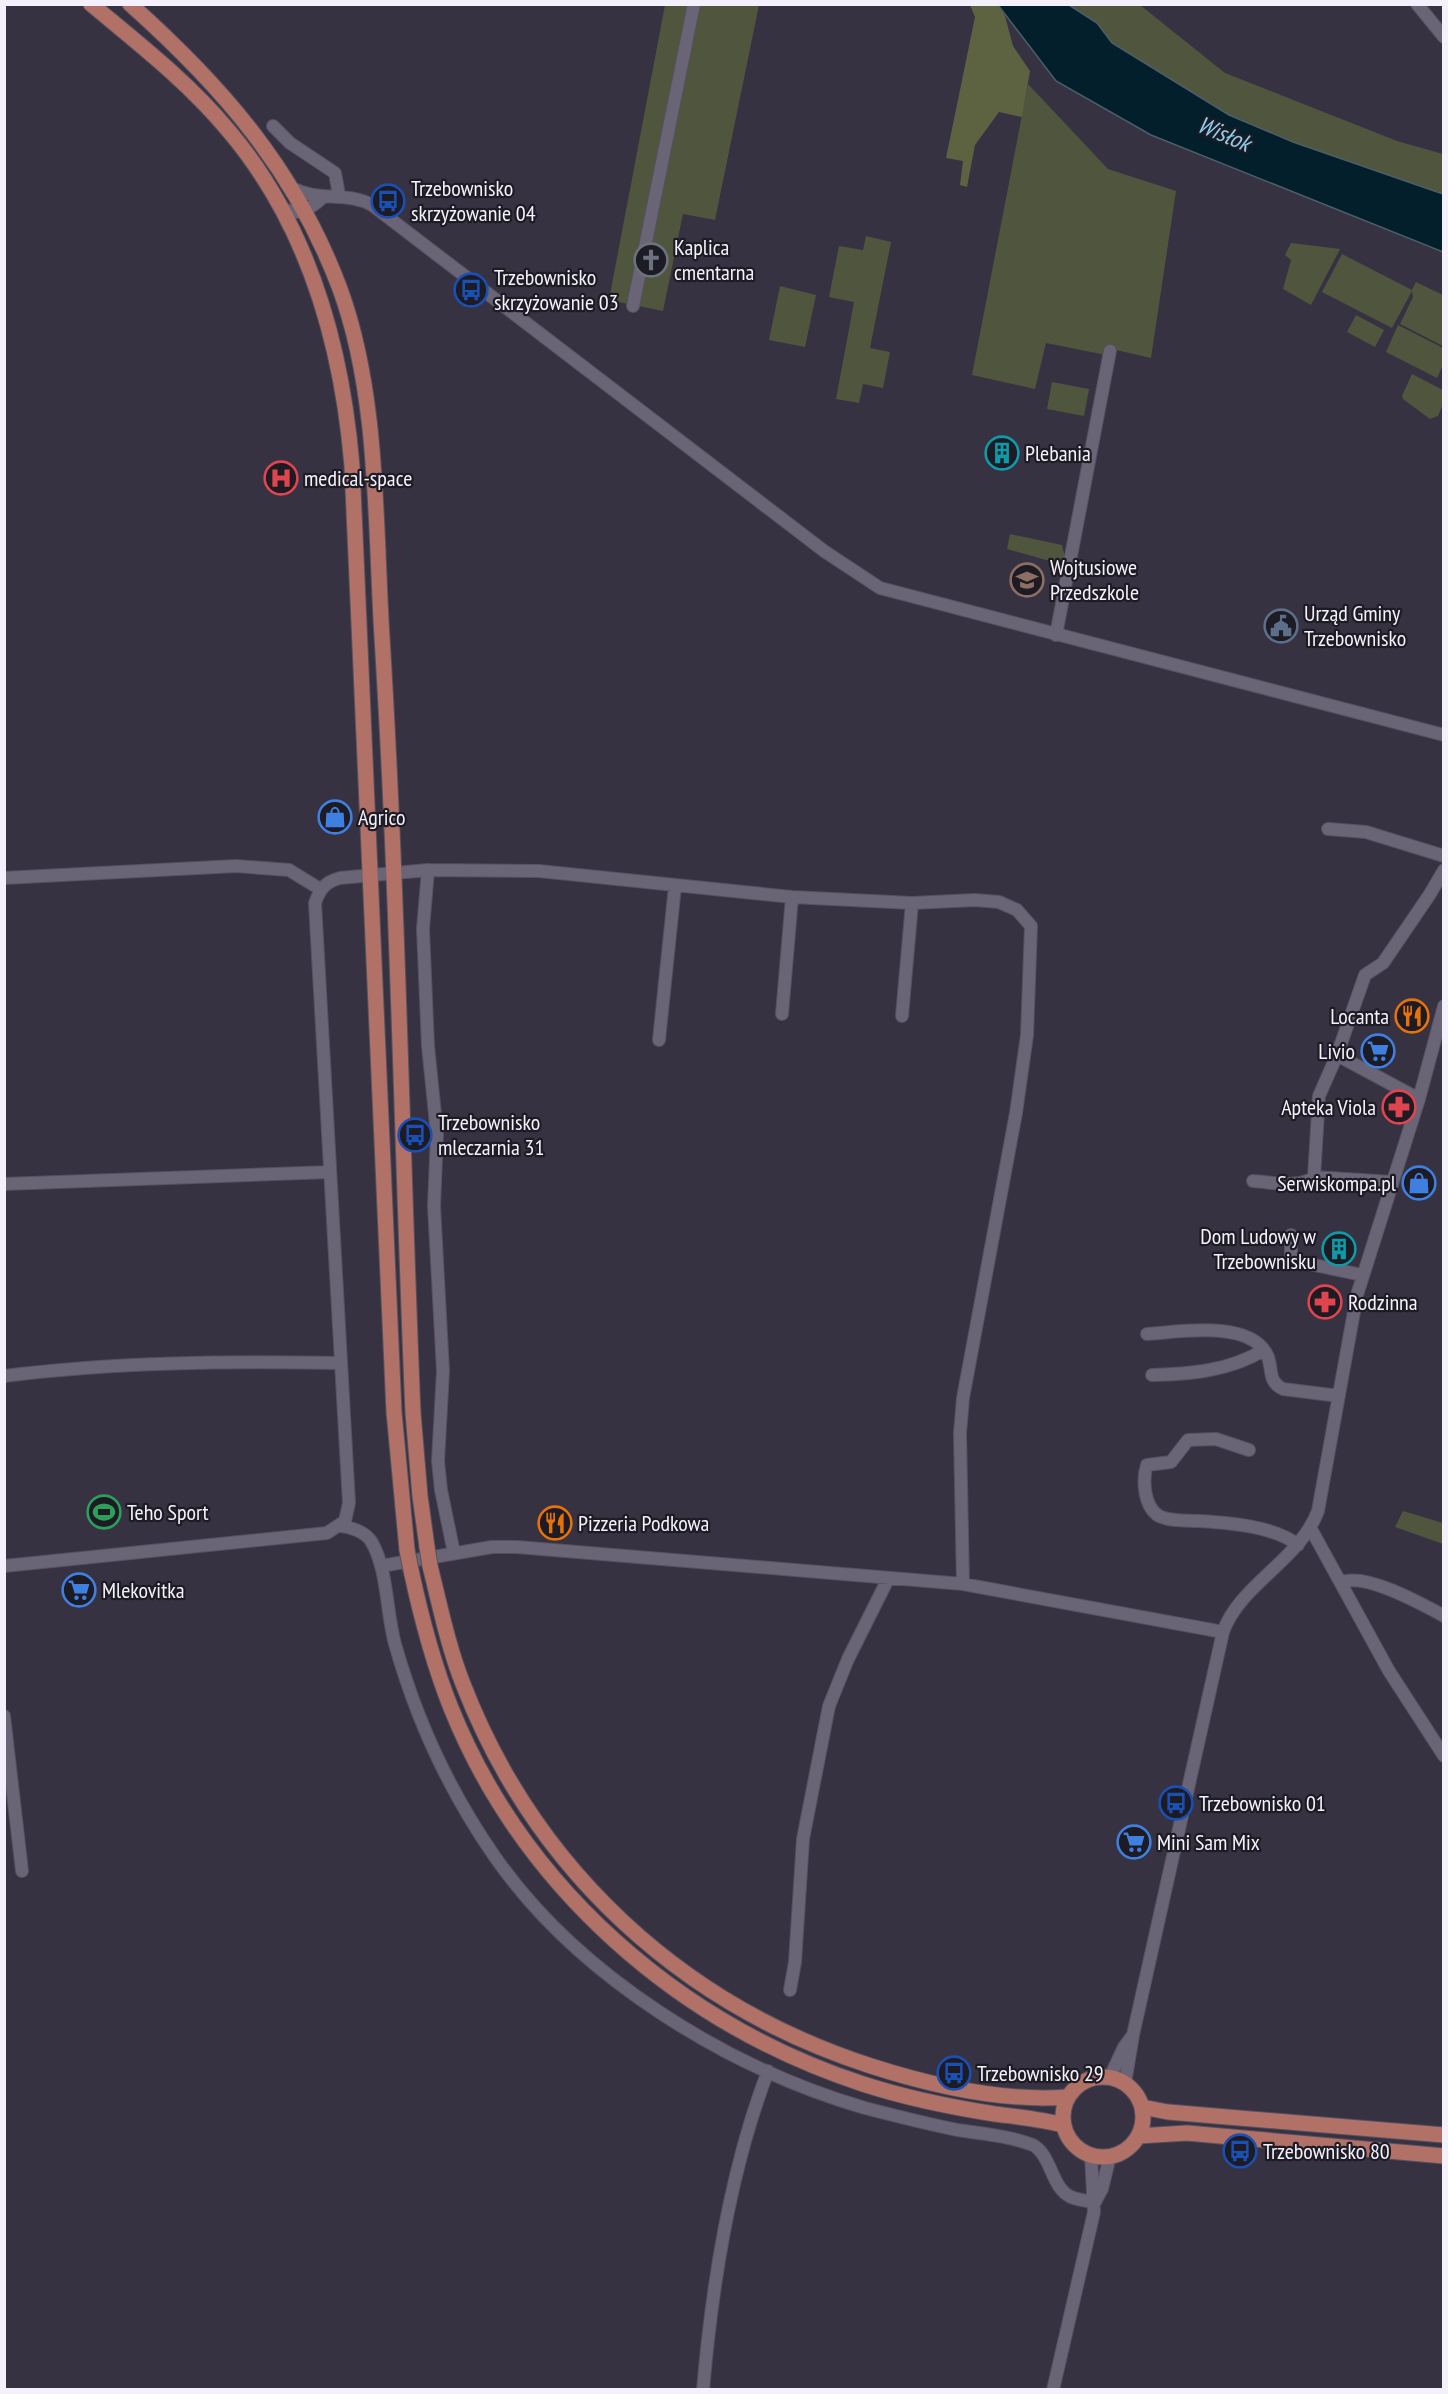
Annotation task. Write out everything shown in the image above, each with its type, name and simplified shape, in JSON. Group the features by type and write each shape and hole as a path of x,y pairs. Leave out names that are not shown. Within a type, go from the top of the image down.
{"main road":[{"path":"91,4 173,72 201,100 244,150 280,207 309,267 326,316 340,371 348,418 371,874 394,1412 407,1550 437,1669 452,1710 484,1776 521,1835 549,1872 610,1938 686,1999 732,2027 785,2054 828,2072 933,2102 1063,2125"},
{"path":"129,4 225,98 256,134 305,210 341,291 352,330 366,402 372,472 394,873 403,1193 420,1496 430,1566 445,1630 462,1683 480,1725 535,1820 597,1898 649,1947 711,1993 826,2051 894,2074 959,2088 1033,2097 1067,2097"},
{"path":"1097,2076 1110,2077 1125,2083 1133,2090 1142,2107 1142,2127 1131,2145 1110,2156 1091,2156 1073,2144 1063,2125 1062,2116 1067,2097 1085,2080 1097,2076"},
{"path":"1142,2107 1168,2112 1443,2135"},
{"path":"1138,2136 1187,2133 1443,2156"}],"street":[{"path":"633,306 694,4"},
{"path":"1417,4 1443,37"},
{"path":"273,126 290,143 335,173 339,195"},
{"path":"292,188 323,197 339,195 363,200 397,222 865,581 890,592 1443,735"},
{"path":"280,207 294,213 305,210 323,197"},
{"path":"1056,635 1110,351"},
{"path":"1328,829 1366,832 1443,856"},
{"path":"4,878 236,866 290,870 320,889"},
{"path":"428,870 423,929 428,1046 437,1134 434,1206 443,1371 438,1461 441,1490 454,1553"},
{"path":"4,1566 327,1533 341,1526 348,1516 349,1503 315,903 320,889 329,881 371,874 428,870 539,871 792,897 912,903 975,900 999,902 1017,910 1031,926 1024,1057 999,1213 963,1398 960,1433 963,1584"},
{"path":"1314,1177 1319,1095 1337,1055 1365,975 1383,963 1438,891 1443,870"},
{"path":"659,1040 675,886"},
{"path":"782,1014 792,897"},
{"path":"902,1016 912,903"},
{"path":"1125,2083 1133,2035 1223,1632 1237,1607 1311,1529 1324,1487 1362,1275 1419,1099 1443,1006"},
{"path":"1337,1055 1419,1099"},
{"path":"4,1184 330,1172"},
{"path":"1253,1181 1292,1184 1308,1182 1314,1177 1392,1182"},
{"path":"1291,1235 1291,1260 1362,1275"},
{"path":"1147,1334 1230,1332 1246,1336 1264,1350 1276,1386 1283,1389 1339,1396"},
{"path":"1152,1375 1213,1370 1252,1357 1264,1350"},
{"path":"4,1376 135,1365 235,1361 341,1363"},
{"path":"1249,1450 1216,1439 1188,1440 1171,1462 1147,1465 1146,1496 1149,1506 1161,1517 1234,1524 1288,1539 1298,1545"},
{"path":"341,1526 352,1527 370,1539 381,1566 387,1610 413,1705 437,1762 465,1812 497,1860 542,1914 575,1947 613,1979 693,2031 768,2071 863,2107 920,2122 1033,2145 1043,2154 1064,2192 1072,2198 1095,2202"},
{"path":"1311,1529 1384,1662 1443,1756"},
{"path":"381,1566 492,1547 517,1547 963,1584 1223,1632"},
{"path":"790,1990 795,1962 803,1839 830,1706 848,1659 888,1579"},
{"path":"1341,1583 1356,1579 1387,1589 1443,1616"},
{"path":"4,1716 22,1871"},
{"path":"1110,2077 1124,2047 1133,2035"},
{"path":"703,2390 708,2326 743,2140 768,2071"},
{"path":"1091,2156 1095,2202"},
{"path":"1053,2390 1095,2202 1102,2189 1110,2156"}],"green space":[{"path":"665,5 759,5 715,220 683,214 663,311 609,300"},
{"path":"970,5 998,5 1005,16 1013,46 1030,71 1022,117 999,112 975,145 967,187 960,185 963,161 946,158 975,17"},
{"path":"1069,5 1140,5 1225,73 1397,141 1443,154 1443,194 1293,142 1229,115 1112,43 1097,23"},
{"path":"1028,84 1108,169 1176,191 1151,358 1116,350 1106,355 1046,343 1035,389 972,375"},
{"path":"866,236 891,242 870,348 890,352 883,388 863,384 859,403 836,399 854,302 829,297 839,246 863,250"},
{"path":"1291,243 1340,249 1311,305 1283,289 1291,260 1285,255"},
{"path":"1342,254 1412,290 1416,282 1443,295 1443,346 1400,324 1413,297 1412,291 1392,328 1322,292"},
{"path":"780,286 816,295 805,347 769,340"},
{"path":"1356,315 1384,330 1375,347 1347,332"},
{"path":"1398,325 1443,348 1443,365 1437,378 1386,352"},
{"path":"1412,374 1443,390 1443,404 1438,416 1430,419 1403,399 1402,396"},
{"path":"1052,382 1089,389 1084,416 1047,409"},
{"path":"1010,534 1062,545 1064,565 1007,549"},
{"path":"1403,1511 1443,1523 1443,1544 1395,1527"}],"water":[{"name":"Wisłok","path":"998,5 1069,5 1097,23 1112,43 1229,115 1293,142 1443,194 1443,252 1151,135 1056,81"}],"place":[{"name":"Trzebownisko skrzyżowanie 04","path":"388,201"},
{"name":"Kaplica cmentarna","path":"651,260"},
{"name":"Trzebownisko skrzyżowanie 03","path":"471,290"},
{"name":"Plebania","path":"1002,453"},
{"name":"medical-space","path":"281,478"},
{"name":"Wojtusiowe Przedszkole","path":"1027,580"},
{"name":"Urząd Gminy Trzebownisko","path":"1281,626"},
{"name":"Agrico","path":"335,817"},
{"name":"Locanta","path":"1412,1016"},
{"name":"Livio","path":"1378,1051"},
{"name":"Apteka Viola","path":"1399,1107"},
{"name":"Trzebownisko mleczarnia 31","path":"415,1135"},
{"name":"Serwiskompa.pl","path":"1419,1183"},
{"name":"Dom Ludowy w Trzebownisku","path":"1339,1249"},
{"name":"Rodzinna","path":"1325,1302"},
{"name":"Teho Sport","path":"104,1512"},
{"name":"Pizzeria Podkowa","path":"555,1523"},
{"name":"Mlekovitka","path":"79,1590"},
{"name":"Trzebownisko 01","path":"1176,1803"},
{"name":"Mini Sam Mix","path":"1134,1842"},
{"name":"Trzebownisko 29","path":"954,2073"},
{"name":"Trzebownisko 80","path":"1240,2151"}]}
